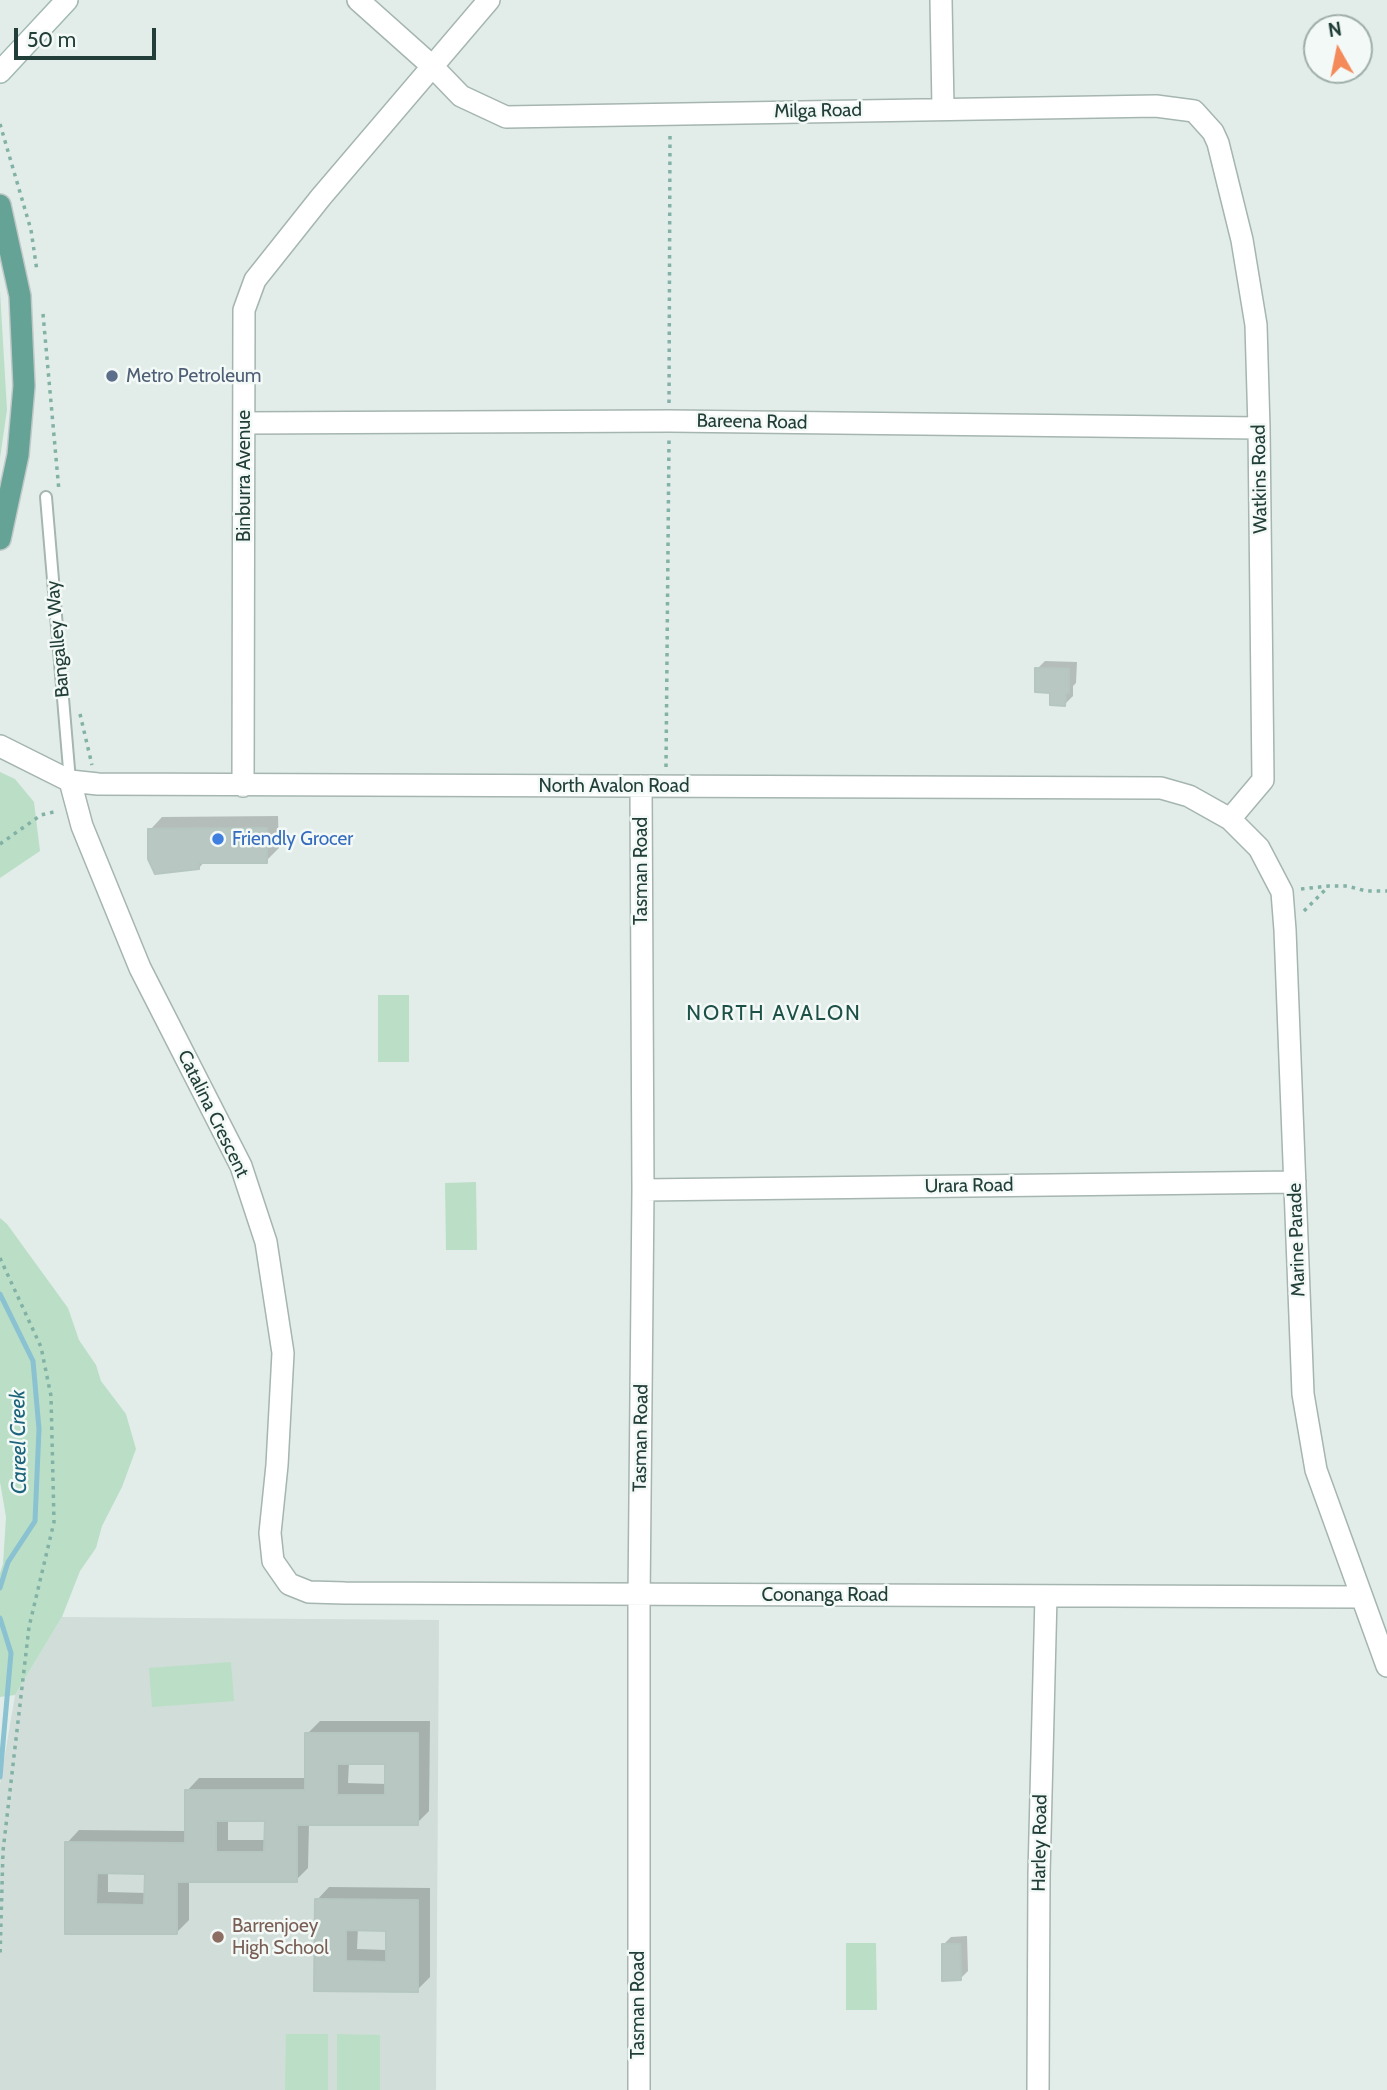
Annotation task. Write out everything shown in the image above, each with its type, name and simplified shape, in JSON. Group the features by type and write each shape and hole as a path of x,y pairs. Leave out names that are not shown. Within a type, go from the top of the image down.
{"main road":[{"path":"0,205 20,296 24,386 18,455 0,539"}],"street":[{"path":"0,72 68,0"},
{"name":"Milga Road","path":"358,0 432,66 461,96 506,117 1156,106 1194,111 1213,132"},
{"name":"Binburra Avenue","path":"243,786 244,310 256,280 321,197 488,0"},
{"path":"941,0 943,108"},
{"name":"Watkins Road","path":"1213,132 1225,167 1256,325 1259,428 1263,780 1230,819"},
{"name":"Bareena Road","path":"244,422 669,421 1259,428"},
{"name":"North Avalon Road","path":"0,746 70,781 98,784 1161,788 1189,796 1230,819"},
{"name":"Catalina Crescent","path":"70,781 82,826 140,968 241,1166 266,1242 283,1353 270,1533 273,1561 289,1584"},
{"name":"Tasman Road","path":"639,2090 639,1594 643,1189 641,786"},
{"name":"Marine Parade","path":"1230,819 1259,848 1282,892 1303,1394 1316,1470 1387,1666"},
{"name":"Urara Road","path":"643,1189 1295,1182"},
{"name":"Coonanga Road","path":"289,1584 309,1592 345,1593 1362,1597"},
{"name":"Harley Road","path":"1038,2090 1039,1874 1046,1596"}],"lane":[{"name":"Bangalley Way","path":"46,496 70,781"}],"path":[{"path":"666,786 670,114"},
{"path":"0,124 31,230 37,271"},
{"path":"42,312 60,503"},
{"path":"79,708 98,784"},
{"path":"0,844 41,815 76,806"},
{"path":"1282,892 1329,886 1387,891"},
{"path":"1285,930 1329,886"},
{"path":"0,1258 41,1347 51,1396 54,1522 29,1627 3,1851 0,1957"}],"shaded area":[{"name":"Barrenjoey High School","path":"62,1617 439,1620 436,2090 0,2090 0,1784 15,1695"}],"green space":[{"path":"0,291 7,410 0,458"},
{"path":"0,772 15,779 34,802 40,851 0,878"},
{"path":"378,995 409,995 409,1062 378,1062"},
{"path":"476,1182 477,1250 446,1250 445,1183"},
{"path":"0,1218 68,1308 79,1340 96,1365 101,1381 126,1414 136,1449 122,1487 102,1526 96,1548 80,1571 62,1617 15,1695 0,1697 0,1573 6,1517 0,1482"},
{"path":"231,1662 234,1701 152,1707 149,1668"},
{"path":"846,1943 876,1943 877,2010 846,2010"},
{"path":"286,2034 328,2034 328,2090 285,2090"},
{"path":"337,2034 380,2035 380,2090 337,2090"}],"building":[{"path":"1035,668 1069,669 1069,693 1066,693 1065,706 1050,705 1050,693 1035,692"},
{"path":"267,828 267,863 199,863 199,869 155,874 148,859 148,829"},
{"path":"305,1733 418,1733 418,1825 297,1825 297,1882 177,1882 177,1934 65,1934 65,1842 185,1843 185,1790 305,1790","holes":["337,1764 385,1764 385,1795 337,1795","216,1821 265,1821 264,1852 216,1852","97,1873 145,1874 144,1905 96,1904"]},
{"path":"315,1899 418,1900 418,1992 314,1991","holes":["346,1930 386,1931 386,1962 346,1961"]},
{"path":"942,1944 960,1944 961,1980 942,1981"}],"waterway":[{"name":"Careel Creek","path":"0,1294 33,1361 39,1429 35,1521 8,1562 0,1588"},
{"name":"Careel Creek","path":"0,1618 11,1653 0,1777"}],"place":[{"name":"Metro Petroleum","path":"112,376"},
{"name":"Friendly Grocer","path":"218,839"},
{"name":"Barrenjoey High School","path":"218,1937"}],"district":[{"name":"NORTH AVALON","path":"774,1014"}]}
